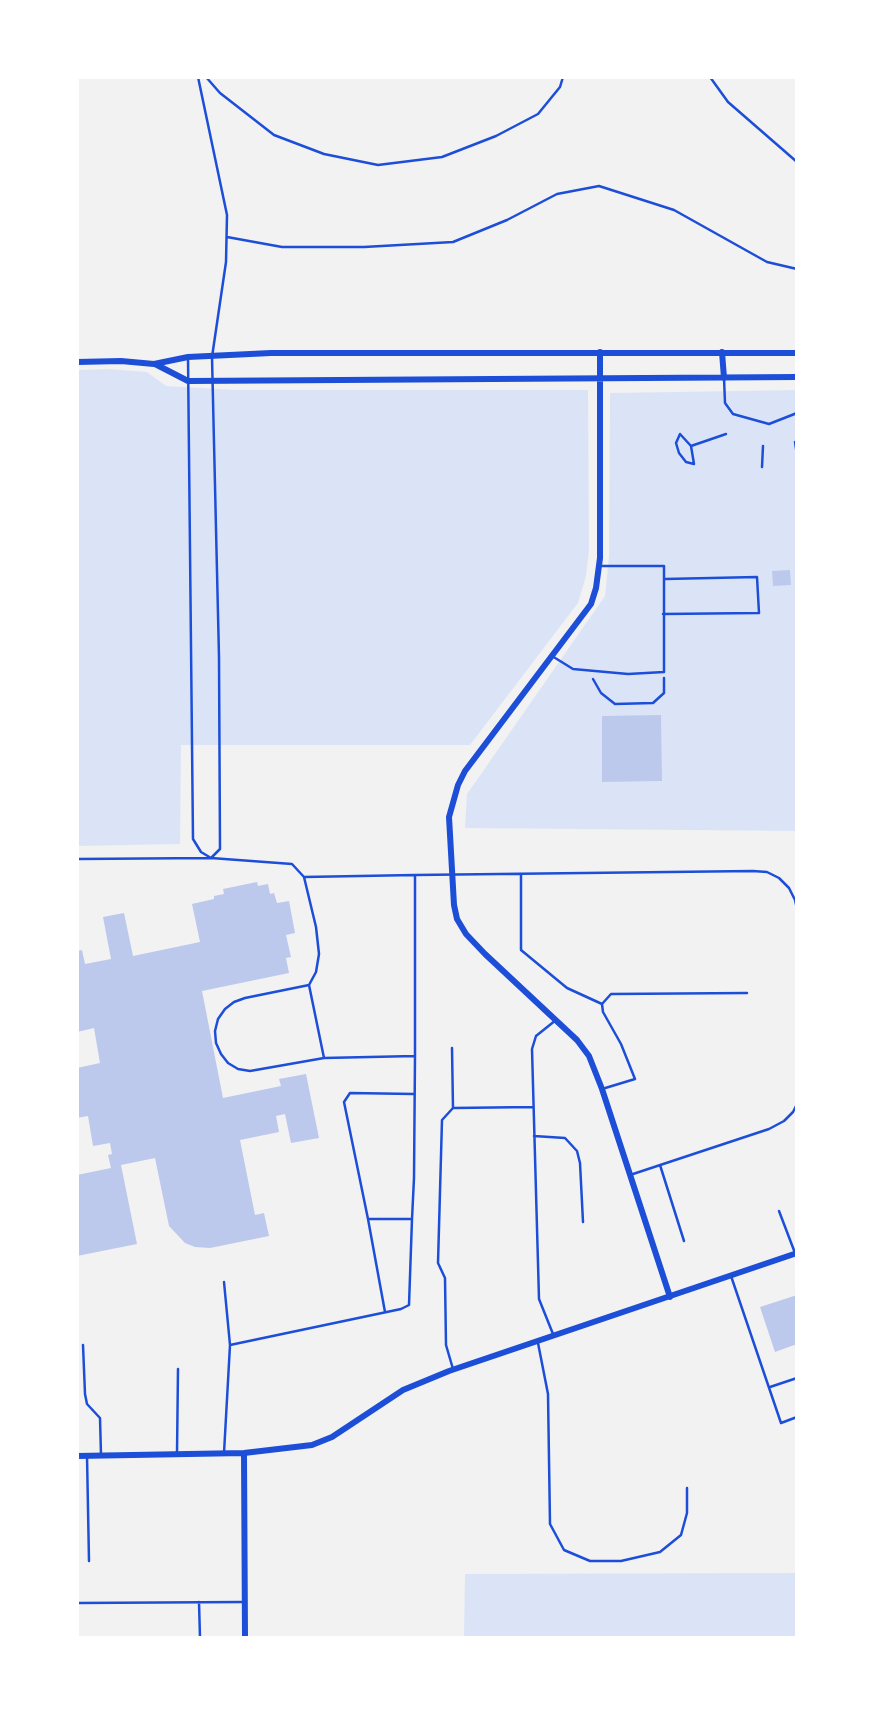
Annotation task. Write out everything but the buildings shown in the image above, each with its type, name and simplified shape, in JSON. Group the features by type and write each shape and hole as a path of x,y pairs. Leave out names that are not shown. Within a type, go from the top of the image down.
{"street":[{"path":"600,352 599,566 592,604 465,771 449,817 452,875 457,919 466,934 577,1040 589,1056 670,1297"},
{"path":"722,352 724,378"},
{"path":"77,362 121,361 154,364 188,357 271,353 797,353"},
{"path":"154,364 188,381 797,377"},
{"path":"77,1455 244,1454 312,1445 332,1437 403,1390 453,1369 796,1254"},
{"path":"244,1454 245,1638"}],"lane":[{"path":"198,77 227,215 226,262 212,357 219,657 220,849 211,858"},
{"path":"206,77 219,93 274,135 324,154 378,165 442,158 496,136 538,114 560,87 563,77"},
{"path":"710,77 728,102 797,162"},
{"path":"226,237 282,247 364,247 453,242 507,220 557,194 599,186 674,210 767,262 797,269"},
{"path":"188,357 193,838 201,852 211,858"},
{"path":"724,378 725,403 733,414 769,424 797,413"},
{"path":"552,656 573,669 628,674 664,672 664,566 599,566"},
{"path":"663,614 759,613 757,577 664,579"},
{"path":"77,859 211,858 292,864 304,877 311,900 319,954 316,972 309,985 324,1058"},
{"path":"304,877 753,871 767,872 779,878 789,888 797,909"},
{"path":"521,874 522,950 567,988 602,1004"},
{"path":"230,1345 408,1305 415,1056 415,875"},
{"path":"309,985 234,1002 218,1019 215,1031 220,1054 228,1063 250,1072 324,1058 415,1056"},
{"path":"602,1089 635,1080 621,1044 603,1012 602,1004 611,994 747,993"},
{"path":"553,1335 539,1299 532,1049 536,1036 556,1020"},
{"path":"452,1048 453,1108"},
{"path":"385,1312 344,1102 350,1093 414,1094"},
{"path":"630,1175 769,1129 784,1121 797,1104"},
{"path":"453,1369 446,1345 445,1278 438,1263 442,1120 453,1108 534,1107"},
{"path":"534,1136 565,1138 577,1151 583,1222"},
{"path":"660,1165 684,1241"},
{"path":"779,1211 796,1254"},
{"path":"368,1219 412,1219"},
{"path":"732,1276 781,1423 797,1417"},
{"path":"224,1282 230,1345 224,1454"},
{"path":"537,1339 548,1394 550,1524 565,1550 590,1561 621,1561 660,1552 681,1535 687,1513 687,1488"},
{"path":"83,1345 85,1394 91,1410 100,1418 101,1455"},
{"path":"177,1454 178,1369"},
{"path":"769,1388 797,1378"},
{"path":"87,1455 89,1560"},
{"path":"199,1602 200,1638"},
{"path":"77,1603 244,1602"}],"path":[{"path":"680,434 691,446 694,464 686,462 679,453 676,443 680,434"},
{"path":"691,446 726,435"},
{"path":"794,442 797,455"},
{"path":"762,467 763,446"},
{"path":"587,670 601,693 615,704 653,703 664,693 664,672"}],"shaded area":[{"path":"77,370 147,372 166,386 237,390 588,390 589,550 586,576 578,603 470,745 181,745 180,844 77,846"},
{"path":"797,390 797,831 465,828 467,794 605,596 609,556 610,393"},
{"path":"797,1573 797,1638 464,1638 465,1574"}]}
